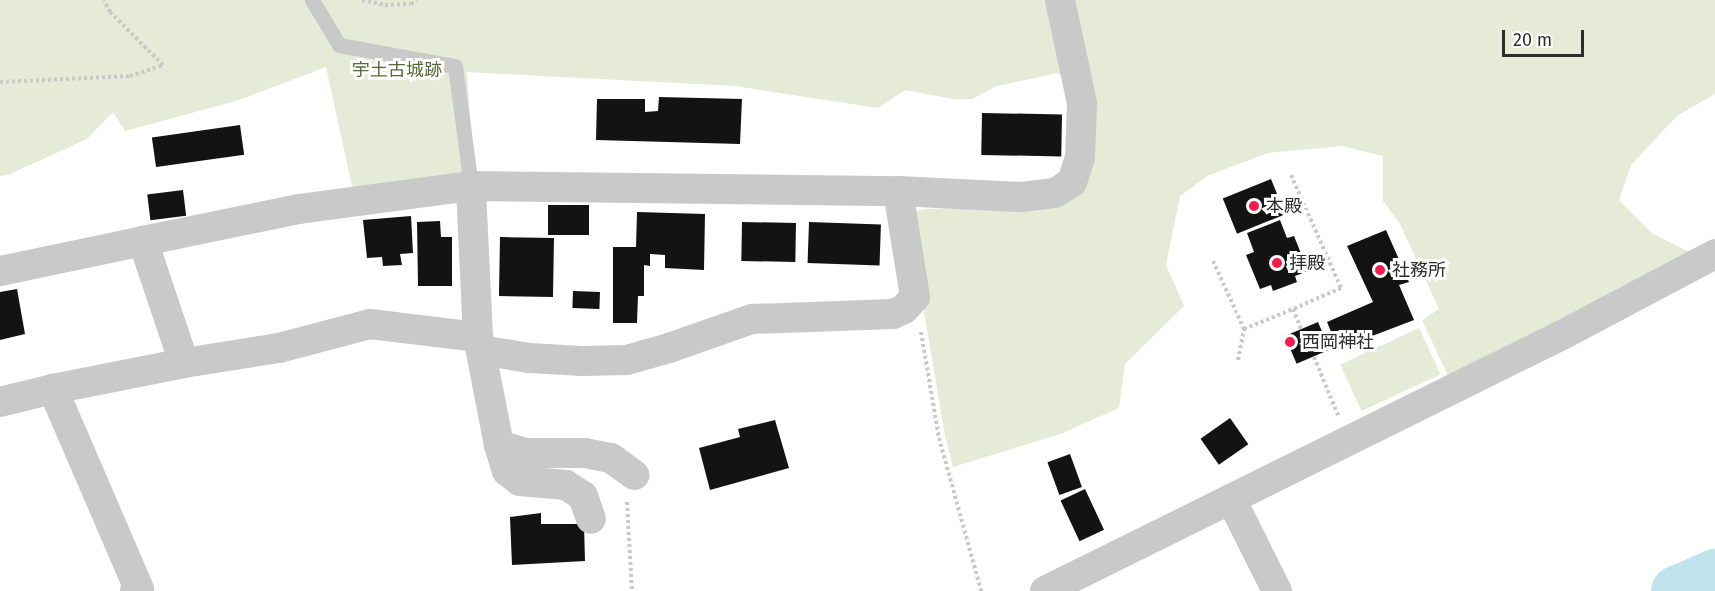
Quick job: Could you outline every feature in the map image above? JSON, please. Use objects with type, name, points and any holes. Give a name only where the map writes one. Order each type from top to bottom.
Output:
[{"type":"street","points":[[0,271],[299,209],[471,186],[898,191],[1022,197],[1055,193],[1072,182],[1080,158],[1082,103],[1060,0]]},
{"type":"street","points":[[471,186],[480,344],[499,445],[507,471],[520,481],[566,484],[583,496],[591,519]]},
{"type":"street","points":[[0,402],[184,363],[279,348],[370,324],[572,361],[627,360],[752,319],[893,314],[904,309],[915,297],[898,191]]},
{"type":"street","points":[[143,241],[184,363]]},
{"type":"street","points":[[1045,591],[1566,333],[1715,254]]},
{"type":"street","points":[[53,389],[139,589],[135,591]]},
{"type":"street","points":[[499,445],[525,453],[585,453],[623,467]]},
{"type":"street","points":[[1231,499],[1277,591]]},
{"type":"lane","points":[[312,0],[339,45],[455,66],[471,186]]},
{"type":"path","points":[[0,82],[130,76],[163,65],[110,12],[104,0]]},
{"type":"path","points":[[362,0],[385,4],[411,4],[417,0]]},
{"type":"path","points":[[1244,329],[1341,288],[1290,175]]},
{"type":"path","points":[[1213,261],[1244,329],[1238,360]]},
{"type":"path","points":[[915,297],[939,438],[981,591]]},
{"type":"path","points":[[1293,309],[1301,329]]},
{"type":"path","points":[[1314,357],[1339,417]]},
{"type":"path","points":[[623,467],[629,506],[632,591]]},
{"type":"green space","name":"宇土古城跡","points":[[0,0],[1715,0],[1715,94],[1677,116],[1631,165],[1619,200],[1653,234],[1693,254],[1449,378],[1422,320],[1439,309],[1400,224],[1383,201],[1383,156],[1342,146],[1268,153],[1207,176],[1180,196],[1166,265],[1184,306],[1125,364],[1119,408],[1060,434],[953,467],[945,436],[910,229],[912,214],[923,209],[1064,205],[1088,104],[1058,73],[997,86],[972,99],[953,99],[905,90],[878,108],[735,86],[467,72],[474,178],[353,191],[326,67],[236,101],[125,131],[113,112],[87,139],[8,175],[0,176]]},
{"type":"green space","points":[[1419,328],[1441,374],[1362,411],[1340,365]]},
{"type":"building","points":[[659,97],[742,99],[740,144],[596,140],[597,99],[645,99],[645,112],[658,111]]},
{"type":"building","points":[[982,113],[1062,114],[1061,156],[981,155]]},
{"type":"building","points":[[240,125],[244,155],[156,167],[152,137]]},
{"type":"building","name":"本殿","points":[[1271,179],[1285,214],[1237,234],[1223,198]]},
{"type":"building","points":[[183,190],[186,216],[150,220],[147,194]]},
{"type":"building","points":[[548,205],[589,205],[589,235],[548,235]]},
{"type":"building","points":[[637,212],[705,214],[704,270],[665,268],[665,255],[650,254],[650,266],[644,265],[644,296],[638,296],[637,323],[613,323],[613,247],[636,247]]},
{"type":"building","points":[[411,216],[413,253],[400,254],[402,265],[383,266],[382,257],[367,258],[363,220]]},
{"type":"building","name":"拝殿","points":[[1280,220],[1287,238],[1294,236],[1308,271],[1295,276],[1297,282],[1273,291],[1271,285],[1260,289],[1246,255],[1254,252],[1247,233]]},
{"type":"building","points":[[440,221],[441,237],[452,237],[452,286],[418,286],[417,222]]},
{"type":"building","points":[[742,222],[796,223],[795,262],[741,261]]},
{"type":"building","points":[[809,222],[881,225],[880,265],[808,263]]},
{"type":"building","points":[[1386,230],[1409,282],[1399,285],[1414,320],[1338,349],[1327,322],[1373,302],[1347,246]]},
{"type":"building","points":[[500,237],[554,238],[553,297],[499,296]]},
{"type":"building","points":[[17,289],[25,334],[0,340],[0,292]]},
{"type":"building","points":[[573,291],[600,292],[599,309],[572,308]]},
{"type":"building","points":[[1318,322],[1330,350],[1297,364],[1285,336]]},
{"type":"building","points":[[1230,418],[1248,444],[1219,465],[1201,439]]},
{"type":"building","points":[[775,420],[789,468],[710,490],[699,448],[740,437],[738,429]]},
{"type":"building","points":[[1070,454],[1082,487],[1059,495],[1047,462]]},
{"type":"building","points":[[1085,489],[1104,530],[1080,541],[1061,500]]},
{"type":"building","points":[[541,513],[541,524],[584,524],[585,561],[512,565],[510,517]]},
{"type":"waterway","points":[[1676,591],[1715,574]]},
{"type":"place","name":"本殿","points":[[1254,206]]},
{"type":"place","name":"拝殿","points":[[1277,263]]},
{"type":"place","name":"社務所","points":[[1380,270]]},
{"type":"place","name":"西岡神社","points":[[1290,342]]}]
